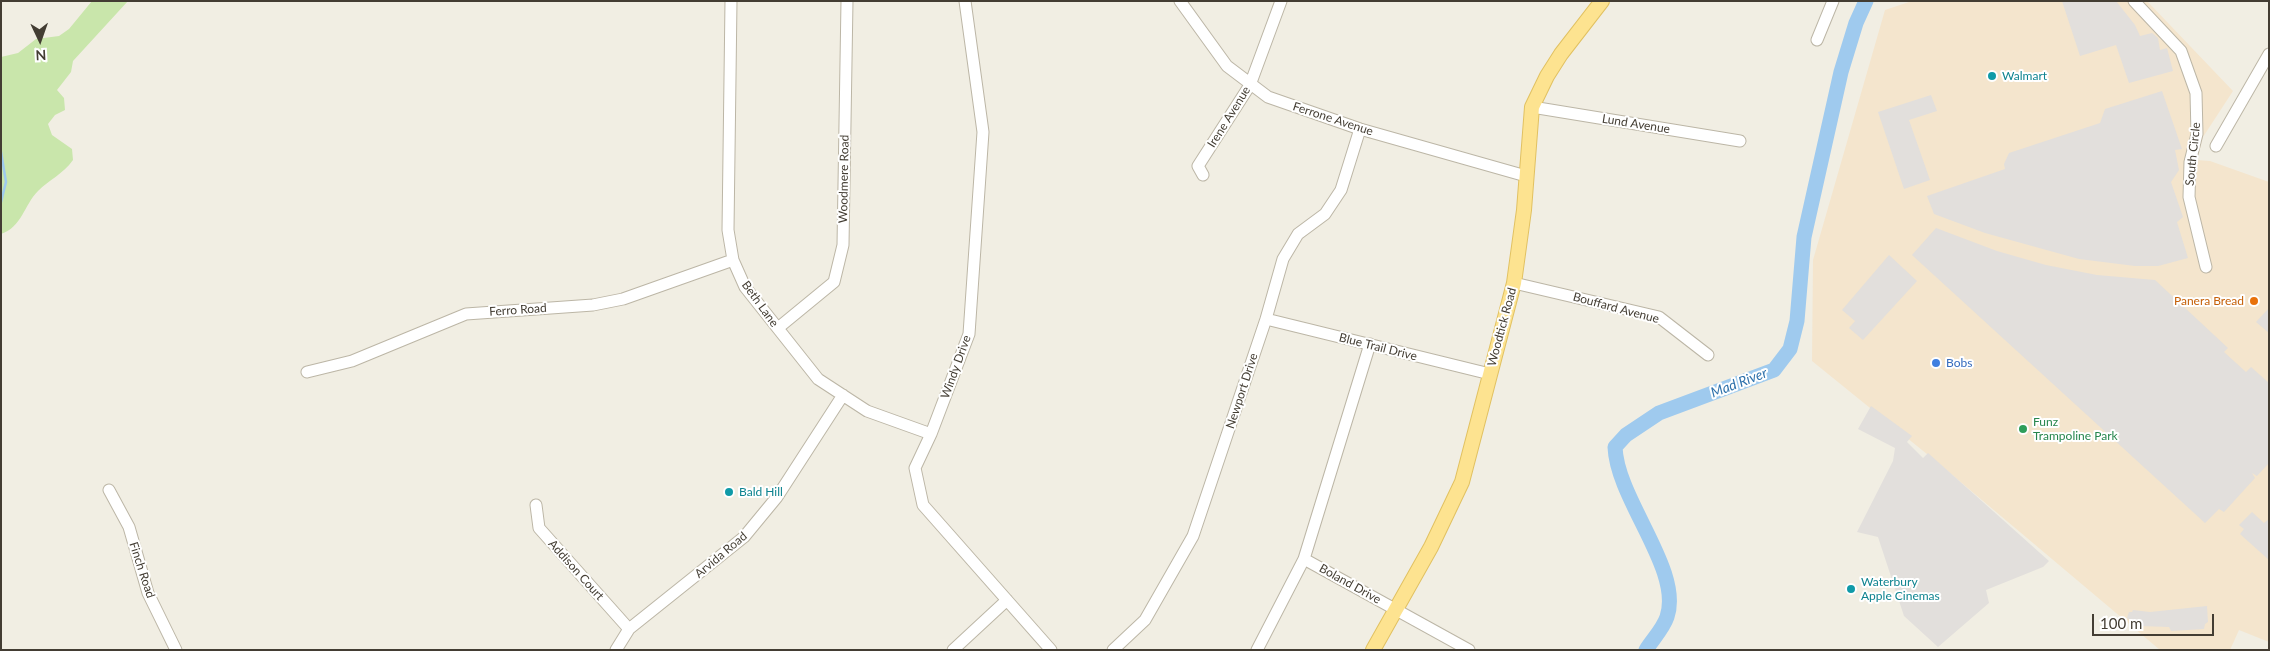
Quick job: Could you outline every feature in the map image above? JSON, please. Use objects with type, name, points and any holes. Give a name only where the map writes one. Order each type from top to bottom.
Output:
[{"type":"main road","name":"Woodtick Road","points":[[1373,650],[1431,547],[1462,482],[1514,283],[1524,210],[1532,107],[1546,76],[1602,1]]},
{"type":"street","name":"Beth Lane","points":[[731,1],[728,230],[733,260],[745,287],[818,380],[867,411],[931,434]]},
{"type":"street","name":"Woodmere Road","points":[[778,328],[834,282],[842,245],[847,1]]},
{"type":"street","name":"Windy Drive","points":[[965,1],[983,132],[969,334],[931,434],[914,468],[924,504],[1051,650]]},
{"type":"street","name":"Ferrone Avenue","points":[[1180,1],[1227,66],[1268,97],[1360,129],[1526,176]]},
{"type":"street","name":"Irene Avenue","points":[[1203,175],[1198,166],[1250,85],[1281,1]]},
{"type":"street","points":[[1816,40],[1833,1]]},
{"type":"street","name":"South Circle","points":[[2134,1],[2180,51],[2196,93],[2197,134],[2190,162],[2189,197],[2206,266]]},
{"type":"street","points":[[2216,146],[2269,54]]},
{"type":"street","name":"Lund Avenue","points":[[1532,107],[1740,141]]},
{"type":"street","name":"Newport Drive","points":[[1113,650],[1145,620],[1194,536],[1266,319],[1283,259],[1298,234],[1325,214],[1342,190],[1360,129]]},
{"type":"street","name":"Ferro Road","points":[[307,372],[352,361],[466,314],[593,305],[623,299],[733,260]]},
{"type":"street","name":"Bouffard Avenue","points":[[1514,283],[1659,317],[1708,355]]},
{"type":"street","name":"Blue Trail Drive","points":[[1266,319],[1490,374]]},
{"type":"street","points":[[1257,650],[1304,559],[1370,344]]},
{"type":"street","name":"Arvida Road","points":[[616,650],[629,629],[744,537],[777,497],[843,395]]},
{"type":"street","name":"Finch Road","points":[[109,490],[128,528],[148,593],[176,650]]},
{"type":"street","name":"Addison Court","points":[[536,505],[539,528],[629,629]]},
{"type":"street","name":"Boland Drive","points":[[1304,559],[1469,650]]},
{"type":"street","points":[[953,650],[1007,600]]},
{"type":"shaded area","points":[[1912,1],[2147,1],[2233,91],[2203,137],[2197,160],[2210,161],[2269,182],[2269,642],[2239,630],[2230,650],[2160,650],[1938,463],[1812,361],[1813,260],[1885,10]]},
{"type":"shaded area","points":[[2062,1],[2116,1],[2135,25],[2140,36],[2152,33],[2158,38],[2160,50],[2167,48],[2173,71],[2129,83],[2116,45],[2080,56]]},
{"type":"shaded area","points":[[2162,91],[2182,149],[2175,150],[2179,170],[2171,182],[2183,217],[2177,222],[2188,258],[2158,266],[2135,266],[2079,259],[1985,233],[1934,214],[1927,196],[2005,169],[2004,164],[2009,153],[2100,123],[2105,109]]},
{"type":"shaded area","points":[[1931,95],[1937,111],[1909,120],[1930,180],[1904,189],[1878,112]]},
{"type":"shaded area","points":[[1936,228],[1997,251],[2046,265],[2097,275],[2155,280],[2228,348],[2224,352],[2246,372],[2251,367],[2269,383],[2269,463],[2257,476],[2252,473],[2255,478],[2224,512],[2219,509],[2205,523],[1912,255]]},
{"type":"shaded area","points":[[1889,255],[1917,281],[1863,340],[1849,328],[1855,321],[1842,310]]},
{"type":"shaded area","points":[[2269,308],[2269,333],[2256,322]]},
{"type":"shaded area","points":[[1871,406],[1912,436],[1907,442],[1923,458],[1928,453],[2049,561],[2043,567],[1986,590],[1989,603],[1938,647],[1904,616],[1878,537],[1857,532],[1893,461],[1895,448],[1858,429]]},
{"type":"shaded area","points":[[2252,512],[2264,523],[2269,519],[2269,560],[2240,534],[2244,529],[2239,525]]},
{"type":"shaded area","points":[[2207,606],[2208,622],[2205,624],[2204,629],[2171,631],[2169,627],[2139,626],[2127,618],[2129,612],[2133,610],[2150,612]]},
{"type":"green space","points":[[92,1],[128,1],[73,61],[71,72],[57,90],[64,98],[65,110],[55,115],[48,124],[52,135],[72,149],[73,160],[38,191],[14,226],[1,234],[1,57],[18,53],[36,39],[59,36],[69,29]]},
{"type":"waterway","name":"Mad River","points":[[1646,650],[1667,617],[1669,598],[1666,578],[1626,489],[1618,468],[1615,447],[1626,435],[1659,413],[1774,370],[1790,349],[1797,321],[1804,237],[1841,72],[1856,23],[1866,1]]},
{"type":"waterway","points":[[1,152],[6,182],[1,202]]},
{"type":"place","name":"Walmart","points":[[1992,76]]},
{"type":"place","name":"Panera Bread","points":[[2254,301]]},
{"type":"place","name":"Bobs","points":[[1936,363]]},
{"type":"place","name":"Funz Trampoline Park","points":[[2023,429]]},
{"type":"place","name":"Bald Hill","points":[[729,492]]},
{"type":"place","name":"Waterbury Apple Cinemas","points":[[1851,589]]}]
